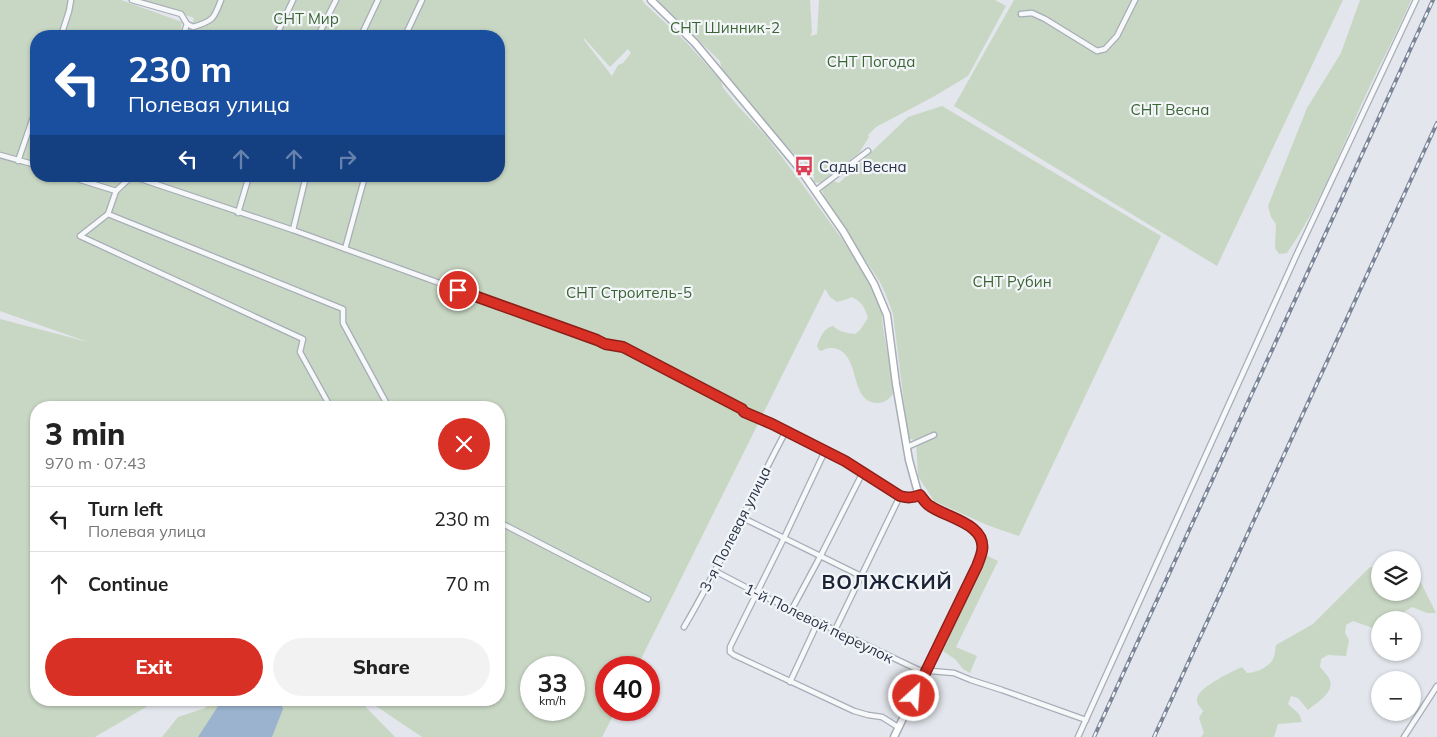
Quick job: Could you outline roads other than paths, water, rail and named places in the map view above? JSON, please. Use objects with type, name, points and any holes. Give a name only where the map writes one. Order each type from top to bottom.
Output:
[{"type":"street","points":[[63,30],[71,0]]},
{"type":"street","points":[[132,0],[180,14],[187,24],[192,27],[205,23],[215,16],[221,0]]},
{"type":"street","points":[[279,30],[293,0]]},
{"type":"street","points":[[321,30],[336,0]]},
{"type":"street","points":[[364,30],[378,0]]},
{"type":"street","points":[[408,30],[422,0]]},
{"type":"street","points":[[651,0],[695,43],[800,169],[843,231],[874,284],[887,314],[896,384],[914,482],[920,495],[929,506],[973,528],[981,537],[982,551],[977,566],[894,737]]},
{"type":"street","points":[[1021,14],[1032,13],[1045,19],[1097,51],[1105,49],[1116,36],[1136,0]]},
{"type":"street","points":[[1078,737],[1296,256],[1416,0]]},
{"type":"street","points":[[184,30],[187,24]]},
{"type":"street","points":[[18,161],[30,126]]},
{"type":"street","points":[[815,191],[868,151]]},
{"type":"street","points":[[0,154],[30,164]]},
{"type":"street","points":[[87,182],[116,191]]},
{"type":"street","points":[[126,182],[116,191],[108,214],[80,236],[303,339],[300,352],[327,401]]},
{"type":"street","points":[[149,182],[292,230],[605,344],[623,347],[742,409],[744,412],[760,418],[845,461],[900,496],[912,498],[920,495]]},
{"type":"street","points":[[238,213],[247,182]]},
{"type":"street","points":[[292,230],[304,182]]},
{"type":"street","points":[[345,249],[363,182]]},
{"type":"street","points":[[108,214],[343,309],[343,323],[385,401]]},
{"type":"street","name":"3-я Полевая улица","points":[[684,627],[715,571],[786,431]]},
{"type":"street","points":[[907,447],[934,435]]},
{"type":"street","points":[[824,451],[784,538],[730,647],[730,652],[854,711],[868,716],[882,717],[898,727]]},
{"type":"street","points":[[792,609],[862,472]]},
{"type":"street","points":[[835,630],[900,496]]},
{"type":"street","points":[[741,517],[861,576]]},
{"type":"street","points":[[505,525],[648,599]]},
{"type":"street","name":"1-й Полевой переулок","points":[[715,571],[818,622],[926,671],[954,673],[1086,720]]},
{"type":"street","points":[[790,682],[818,622]]},
{"type":"street","points":[[1404,737],[1437,686]]},
{"type":"water","points":[[218,706],[282,706],[283,709],[272,737],[198,737]]},
{"type":"railway","points":[[1094,737],[1433,0]]},
{"type":"railway","points":[[1154,737],[1437,123]]},
{"type":"place","name":"Сады Весна","points":[[804,166]]},
{"type":"district","name":"ВОЛЖСКИЙ","points":[[887,581]]},
{"type":"park label","name":"СНТ Мир","points":[[306,18]]},
{"type":"park label","name":"СНТ Шинник-2","points":[[725,27]]},
{"type":"park label","name":"СНТ Погода","points":[[871,61]]},
{"type":"park label","name":"СНТ Весна","points":[[1170,109]]},
{"type":"park label","name":"СНТ Рубин","points":[[1012,281]]},
{"type":"park label","name":"СНТ Строитель-5","points":[[629,292]]}]
